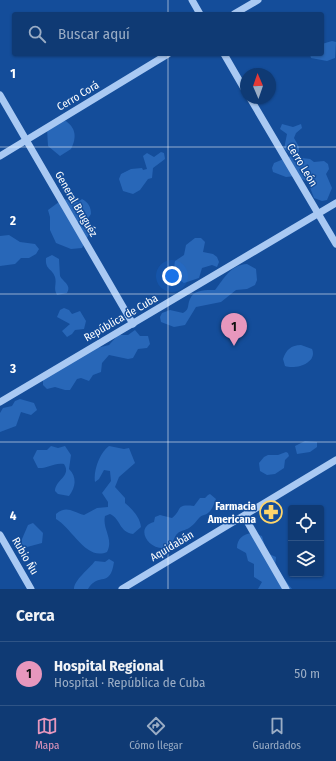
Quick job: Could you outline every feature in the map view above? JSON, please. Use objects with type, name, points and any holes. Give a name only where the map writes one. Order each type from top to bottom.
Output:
[{"type":"street","points":[[192,0],[199,12]]},
{"type":"street","points":[[237,12],[258,0]]},
{"type":"street","name":"Cerro Corá","points":[[0,156],[165,56]]},
{"type":"street","points":[[225,56],[240,82]]},
{"type":"street","name":"General Bruguéz","points":[[0,95],[133,324]]},
{"type":"street","name":"Cerro León","points":[[254,104],[336,244]]},
{"type":"street","name":"República de Cuba","points":[[0,402],[336,203]]},
{"type":"street","name":"Aquidabán","points":[[122,589],[336,460]]},
{"type":"street","points":[[244,516],[286,589]]},
{"type":"street","name":"Rubio Ñu","points":[[0,535],[31,589]]},
{"type":"shaded area","points":[[332,41],[336,42],[335,58],[327,61],[311,58],[310,56],[324,56],[324,43]]},
{"type":"shaded area","points":[[64,120],[71,126],[75,136],[71,149],[60,156],[48,146],[47,129]]},
{"type":"shaded area","points":[[282,124],[293,127],[301,124],[302,128],[296,133],[294,138],[299,147],[299,154],[302,158],[310,159],[314,162],[324,161],[328,164],[329,169],[326,174],[332,188],[327,200],[322,201],[314,198],[308,182],[296,176],[286,177],[273,172],[272,168],[274,163],[291,156],[291,154],[284,149],[287,134],[280,129]]},
{"type":"shaded area","points":[[161,152],[164,153],[165,159],[153,168],[152,178],[148,179],[140,190],[133,194],[123,191],[119,179],[121,174],[131,169],[147,169],[143,156],[147,153],[154,157]]},
{"type":"shaded area","points":[[63,199],[78,202],[82,199],[90,207],[91,214],[82,227],[87,228],[91,225],[94,226],[95,232],[88,236],[82,248],[71,249],[56,243],[50,230],[50,217],[48,210]]},
{"type":"shaded area","points":[[9,235],[20,242],[35,244],[39,249],[36,254],[29,258],[21,258],[15,264],[0,266],[0,236]]},
{"type":"shaded area","points":[[195,238],[201,238],[205,242],[203,252],[213,254],[217,257],[219,262],[217,267],[212,265],[202,268],[199,278],[184,283],[176,274],[174,268],[175,261],[184,255],[186,245]]},
{"type":"shaded area","points":[[52,255],[59,259],[60,276],[68,286],[67,293],[57,295],[56,293],[55,277],[46,262],[46,258]]},
{"type":"shaded area","points":[[247,264],[256,269],[257,280],[255,285],[247,289],[236,290],[221,302],[196,307],[185,325],[174,327],[161,322],[160,317],[162,313],[170,310],[183,313],[187,310],[190,299],[194,293],[215,290],[232,270],[241,265]]},
{"type":"shaded area","points":[[64,308],[69,310],[72,314],[80,311],[86,321],[84,329],[75,330],[67,337],[62,331],[70,324],[57,317],[60,310]]},
{"type":"shaded area","points":[[135,330],[140,336],[148,336],[150,344],[147,348],[138,349],[133,358],[128,359],[109,355],[102,363],[101,372],[93,375],[89,381],[81,378],[77,379],[70,390],[55,387],[47,389],[43,385],[43,379],[97,348],[109,345],[118,335],[128,335]]},
{"type":"shaded area","points":[[301,345],[312,349],[313,354],[309,362],[294,367],[285,366],[283,359],[287,351],[294,346]]},
{"type":"shaded area","points":[[20,399],[34,403],[37,410],[31,415],[21,412],[16,426],[0,432],[0,413],[3,408],[12,406],[15,401]]},
{"type":"shaded area","points":[[305,441],[317,442],[317,447],[310,452],[297,454],[295,446]]},
{"type":"shaded area","points":[[51,446],[58,448],[65,446],[71,455],[69,469],[72,472],[75,482],[69,496],[58,494],[55,491],[66,472],[64,464],[38,468],[33,458],[37,450],[47,450]]},
{"type":"shaded area","points":[[109,446],[124,449],[129,448],[135,463],[119,477],[115,487],[125,498],[125,503],[137,517],[141,527],[133,534],[128,533],[122,528],[114,516],[110,514],[105,516],[109,547],[107,552],[99,554],[86,548],[62,523],[56,519],[56,514],[63,510],[70,510],[84,515],[97,508],[108,507],[108,502],[102,493],[111,481],[110,471],[104,470],[99,479],[95,482],[95,473],[100,457]]},
{"type":"shaded area","points":[[286,452],[289,456],[285,460],[284,468],[275,474],[267,475],[260,471],[259,463],[264,457]]},
{"type":"shaded area","points":[[210,494],[216,499],[211,510],[207,514],[200,517],[191,527],[178,533],[170,546],[167,548],[158,547],[148,542],[144,533],[145,528],[154,522],[155,517],[160,515],[172,518],[180,508],[184,506],[194,506],[200,498],[205,498]]},
{"type":"shaded area","points":[[33,523],[43,533],[42,543],[27,547],[22,545],[22,539],[28,525]]},
{"type":"shaded area","points":[[252,533],[262,536],[267,553],[276,557],[275,567],[292,589],[258,589],[262,582],[254,577],[254,564],[248,561],[246,553],[237,548],[238,542],[241,538],[246,534]]},
{"type":"shaded area","points":[[109,559],[114,562],[110,575],[107,578],[96,581],[88,589],[74,589],[79,578],[95,561],[105,562]]},
{"type":"place","name":"Hospital Regional","points":[[234,346]]},
{"type":"place","name":"Farmacia Americana","points":[[271,512]]}]
